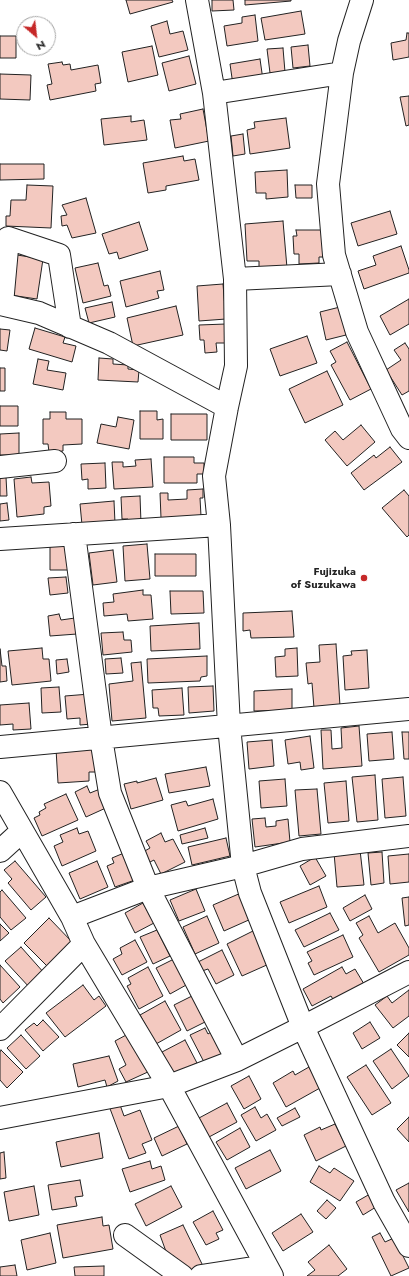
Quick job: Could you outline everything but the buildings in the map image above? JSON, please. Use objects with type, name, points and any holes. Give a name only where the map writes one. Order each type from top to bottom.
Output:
[{"type":"street","points":[[197,0],[214,93],[235,279],[236,366],[214,476],[219,525],[229,726],[243,866],[250,893],[303,1028],[384,1202],[409,1246]]},
{"type":"street","points":[[362,0],[349,41],[342,73],[328,184],[334,255],[357,332],[402,429],[409,438]]},
{"type":"street","points":[[214,93],[342,73]]},
{"type":"street","points":[[70,327],[59,255],[8,238],[1,304],[39,314],[70,327],[109,343],[227,407]]},
{"type":"street","points":[[235,279],[340,274]]},
{"type":"street","points":[[0,467],[55,461]]},
{"type":"street","points":[[0,539],[219,525]]},
{"type":"street","points":[[74,534],[101,738],[110,792],[148,888],[237,1060]]},
{"type":"street","points":[[0,747],[409,709]]},
{"type":"street","points":[[0,792],[72,917],[84,944],[170,1086],[269,1271],[200,1276]]},
{"type":"street","points":[[0,851],[22,831]]},
{"type":"street","points":[[72,917],[148,888],[243,866],[302,849],[409,836]]},
{"type":"street","points":[[0,1029],[84,944]]},
{"type":"street","points":[[0,1118],[170,1086],[237,1060],[303,1028],[409,972]]},
{"type":"street","points":[[125,1235],[182,1276]]},
{"type":"place","name":"Fujizuka of Suzukawa","points":[[364,578]]}]
